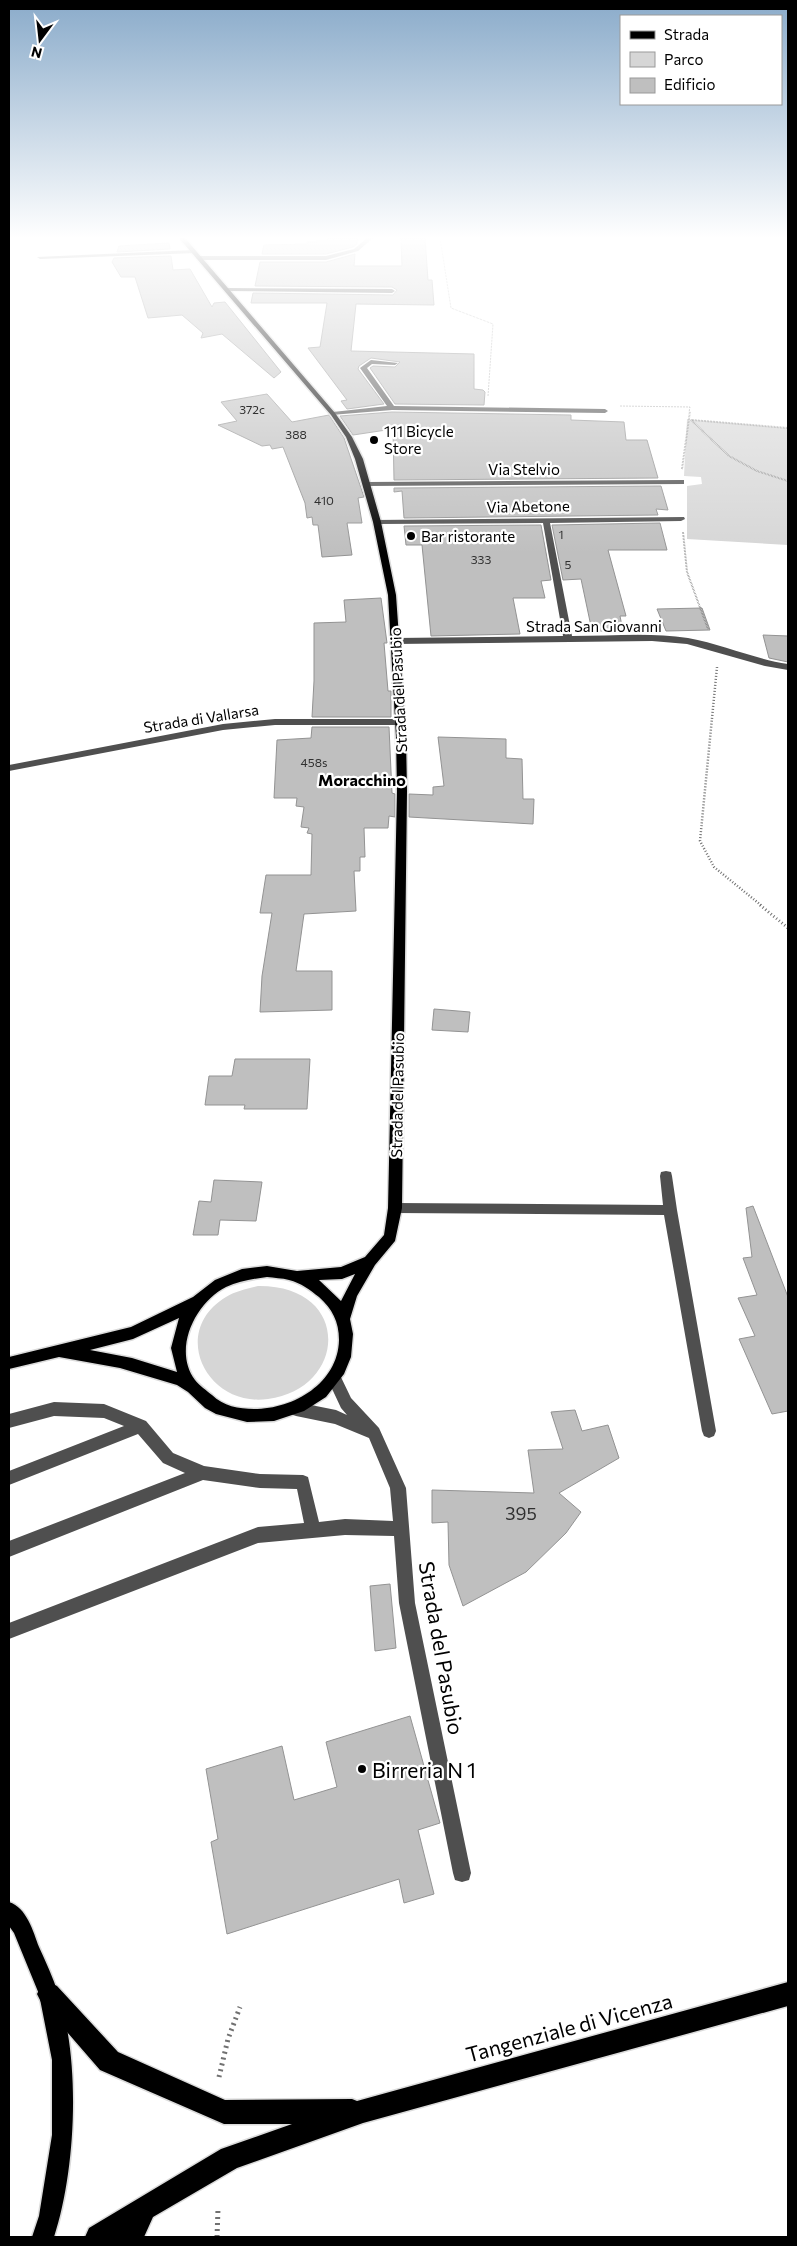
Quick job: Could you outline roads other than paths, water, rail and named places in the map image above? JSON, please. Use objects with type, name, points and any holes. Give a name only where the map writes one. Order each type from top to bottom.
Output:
[{"type":"highway","name":"Tangenziale di Vicenza","points":[[49,1994],[109,2061],[224,2112],[364,2111]]},
{"type":"highway","name":"Tangenziale di Vicenza","points":[[98,2237],[230,2158],[364,2111],[788,1994]]},
{"type":"highway","points":[[131,2237],[144,2208]]},
{"type":"main road","name":"Strada del Pasubio","points":[[272,343],[333,414],[349,437],[367,484],[392,595],[400,722],[402,791],[395,1208],[390,1237],[370,1261],[350,1294],[343,1318]]},
{"type":"main road","name":"Strada del Pasubio","points":[[300,1276],[342,1273],[370,1261]]},
{"type":"main road","name":"Strada del Pasubio","points":[[9,1363],[133,1333],[161,1321],[198,1301],[214,1287],[234,1277],[249,1273],[279,1271],[300,1276],[319,1286],[333,1300],[343,1318],[347,1338],[344,1359],[334,1378],[317,1396],[296,1409],[266,1416],[237,1414],[210,1403],[190,1385],[131,1364],[59,1352]]},
{"type":"main road","name":"Strada del Pasubio","points":[[190,1385],[181,1364],[179,1342],[185,1321],[198,1301]]},
{"type":"main road","name":"Tangenziale di Vicenza","points":[[9,1911],[20,1926],[49,1994],[62,2060],[62,2135],[50,2216],[44,2237]]},
{"type":"street","points":[[392,408],[363,368],[371,362],[395,363]]},
{"type":"street","points":[[333,414],[392,408],[605,411]]},
{"type":"street","name":"Via Stelvio","points":[[367,484],[680,482]]},
{"type":"street","name":"Via Abetone","points":[[377,522],[681,519]]},
{"type":"street","points":[[546,520],[568,638]]},
{"type":"street","name":"Strada San Giovanni","points":[[395,642],[652,638],[688,641],[768,664],[788,667]]},
{"type":"street","name":"Strada di Vallarsa","points":[[9,768],[223,728],[275,722],[400,722]]},
{"type":"street","points":[[666,1176],[670,1210],[709,1431]]},
{"type":"street","points":[[395,1208],[670,1210]]},
{"type":"street","name":"Strada del Pasubio","points":[[334,1378],[346,1403],[374,1433],[398,1488],[407,1603],[462,1873]]},
{"type":"street","points":[[9,1421],[54,1409],[104,1411],[141,1426],[168,1458],[203,1473],[260,1481],[303,1482],[313,1529]]},
{"type":"street","name":"Strada del Pasubio","points":[[296,1409],[336,1417],[374,1433]]},
{"type":"street","points":[[9,1478],[141,1426]]},
{"type":"street","points":[[9,1549],[203,1473]]},
{"type":"street","points":[[9,1631],[258,1535],[345,1527],[401,1529]]},
{"type":"place","name":"111 Bicycle Store","points":[[374,440]]},
{"type":"place","name":"Bar ristorante","points":[[411,536]]},
{"type":"place","name":"Birreria N 1","points":[[362,1769]]},
{"type":"district","name":"Moracchino","points":[[362,779]]}]
